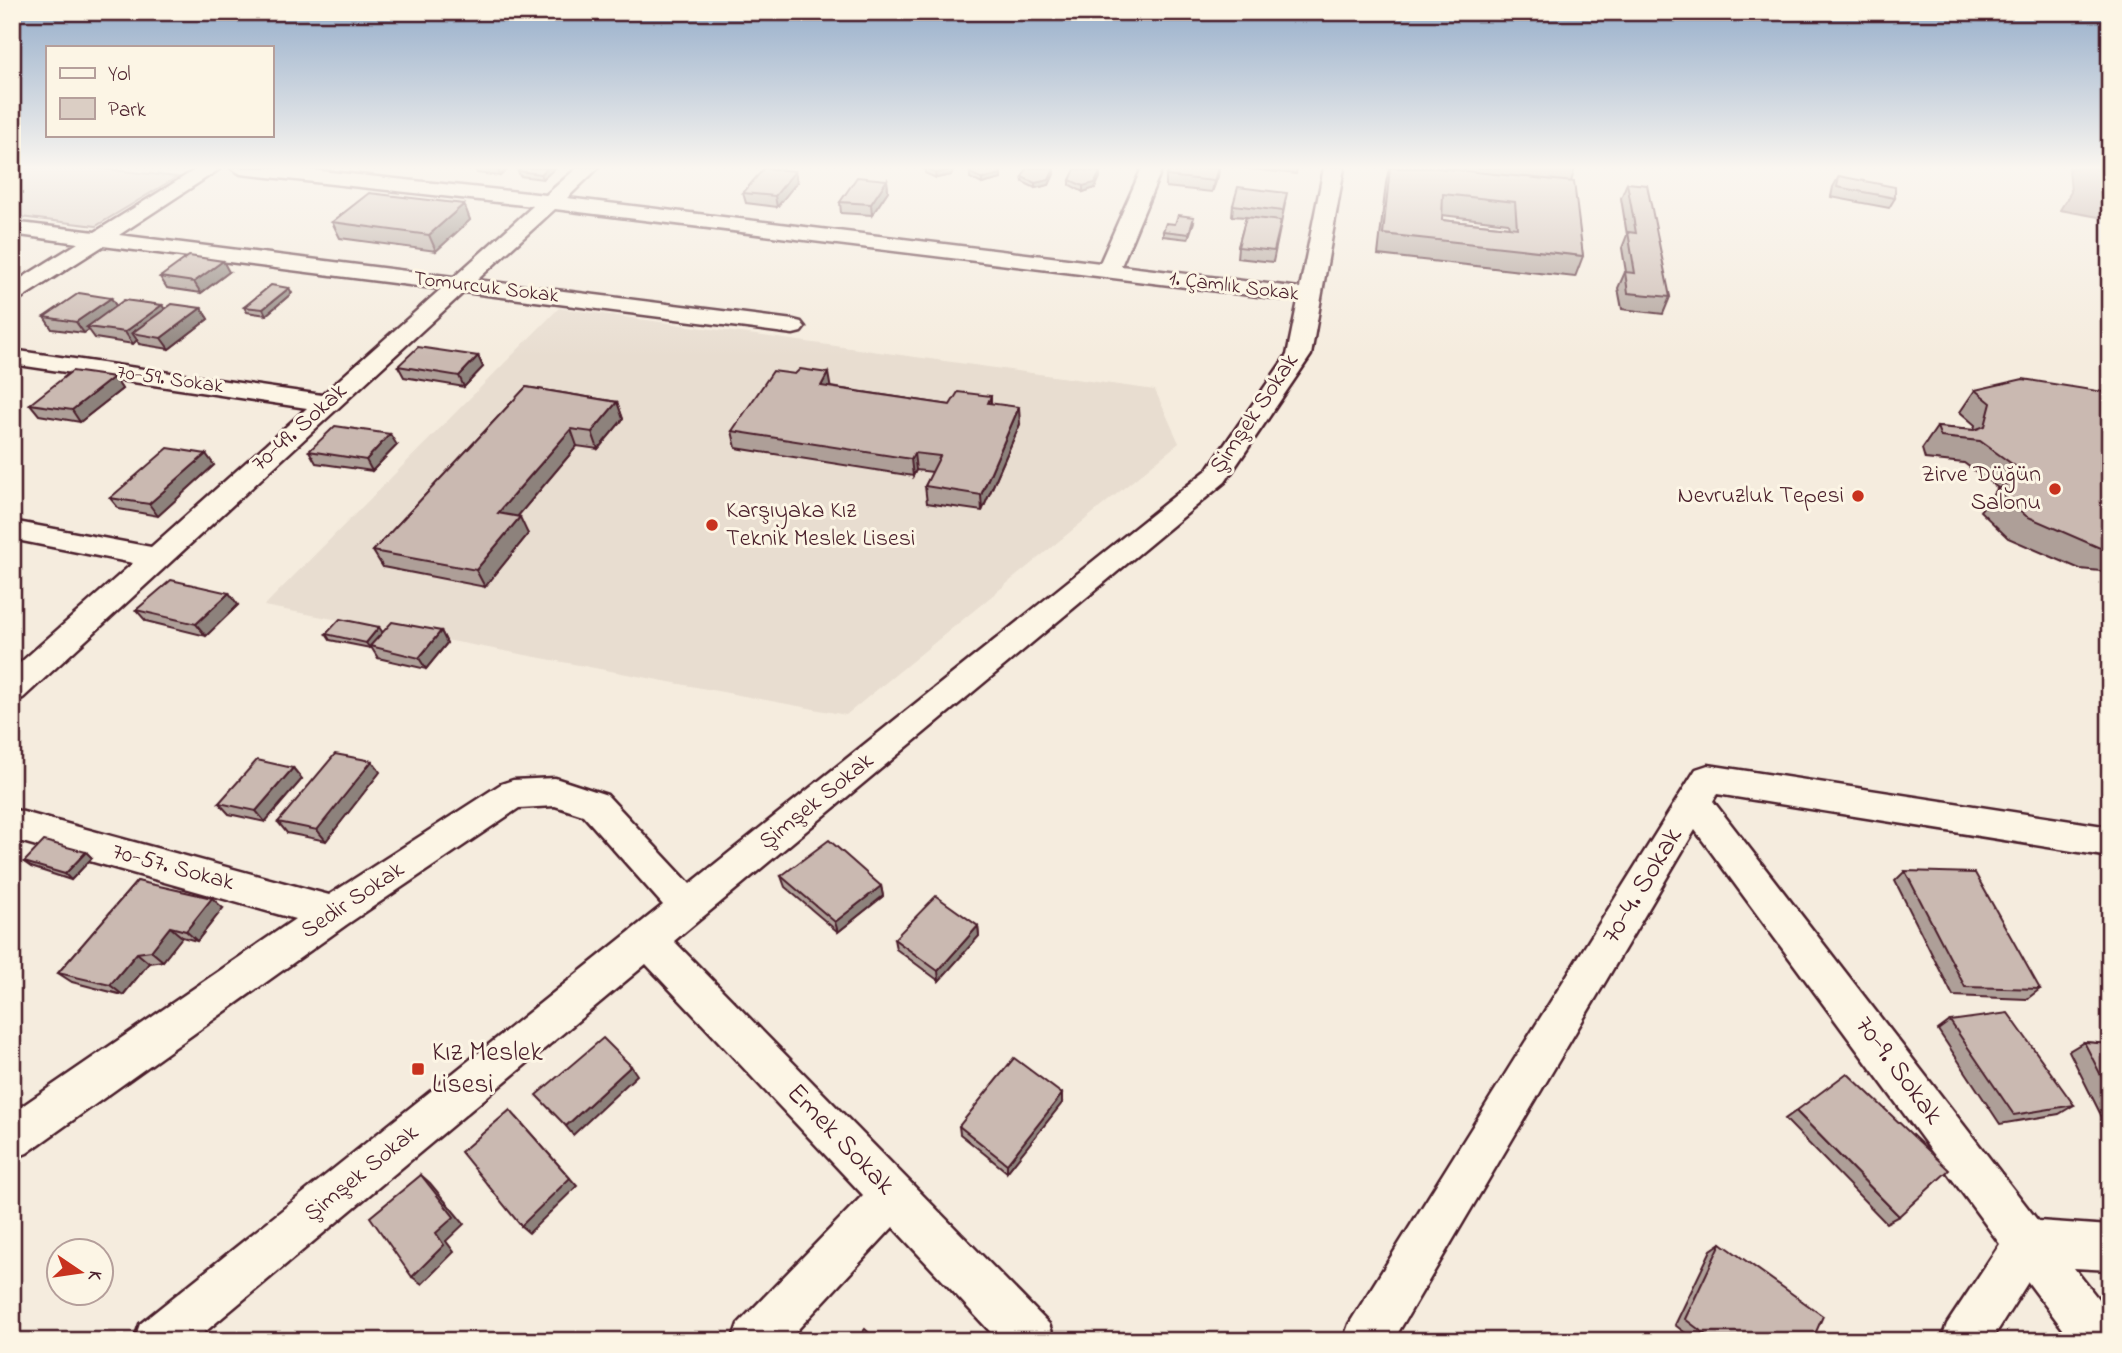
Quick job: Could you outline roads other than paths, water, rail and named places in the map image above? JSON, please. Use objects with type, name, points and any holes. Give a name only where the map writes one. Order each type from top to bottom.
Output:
[{"type":"street","name":"Tomurcuk Sokak","points":[[37,231],[793,327]]},
{"type":"street","points":[[12,294],[111,231]]},
{"type":"street","name":"70-49. Sokak","points":[[12,689],[518,231]]},
{"type":"street","name":"1. Çamlık Sokak","points":[[786,231],[1310,296]]},
{"type":"street","points":[[1108,271],[1125,231]]},
{"type":"street","name":"Şimşek Sokak","points":[[157,1341],[1216,476],[1299,355],[1322,231]]},
{"type":"street","name":"70-59. Sokak","points":[[12,357],[328,403]]},
{"type":"street","points":[[12,530],[157,558]]},
{"type":"street","name":"70-4. Sokak","points":[[1366,1341],[1708,779],[2110,842]]},
{"type":"street","name":"Sedir Sokak","points":[[12,1138],[333,913],[513,794],[555,792],[596,805],[688,907]]},
{"type":"street","name":"70-9. Sokak","points":[[1694,802],[2101,1341]]},
{"type":"street","name":"70-57. Sokak","points":[[12,824],[333,913]]},
{"type":"street","name":"Emek Sokak","points":[[648,940],[1032,1341]]},
{"type":"street","points":[[755,1341],[893,1195]]},
{"type":"street","points":[[1964,1341],[2027,1243],[2110,1248]]},
{"type":"place","name":"Zirve Düğün Salonu","points":[[2055,489]]},
{"type":"place","name":"Nevruzluk Tepesi","points":[[1858,496]]},
{"type":"place","name":"Karşıyaka Kız Teknik Meslek Lisesi","points":[[712,525]]},
{"type":"place","name":"Kız Meslek Lisesi","points":[[418,1069]]}]
